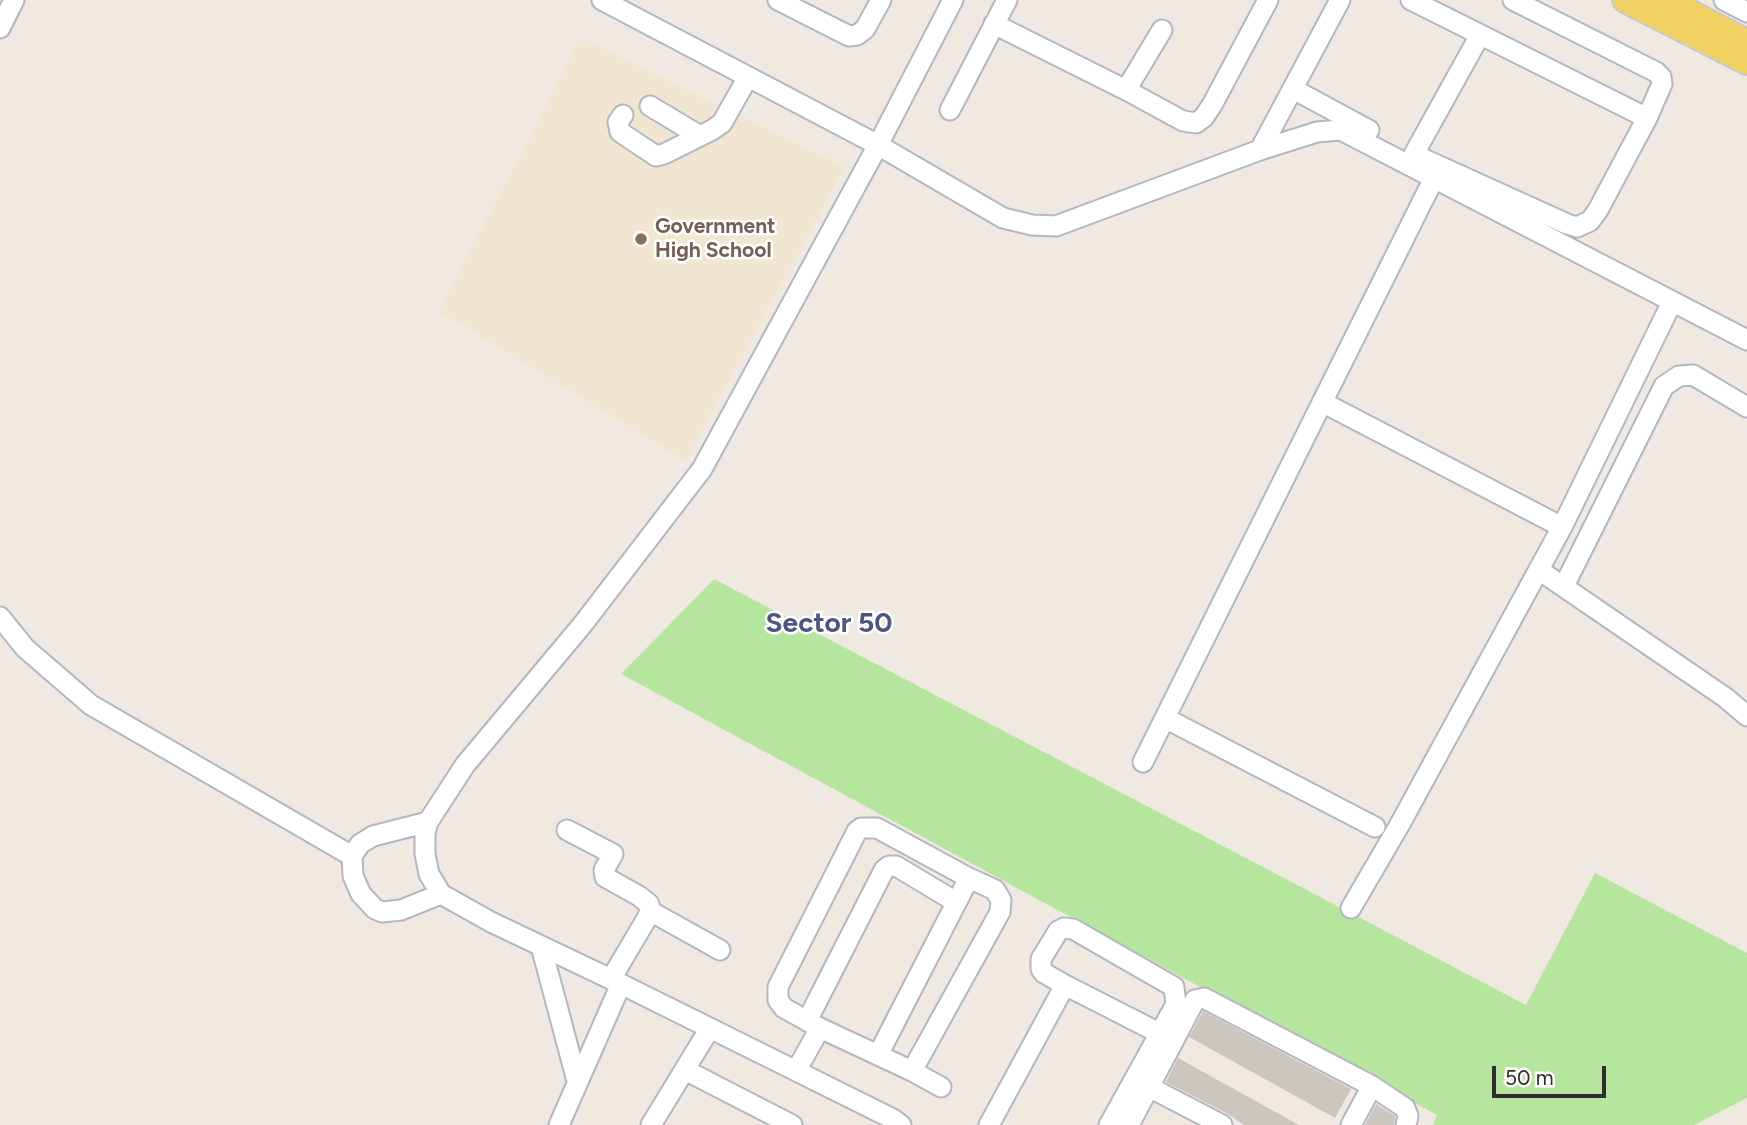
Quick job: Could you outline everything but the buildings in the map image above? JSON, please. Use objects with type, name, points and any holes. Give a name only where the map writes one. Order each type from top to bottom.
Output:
[{"type":"main road","points":[[1625,0],[1747,62]]},
{"type":"main road","points":[[1666,0],[1747,41]]},
{"type":"street","points":[[0,28],[14,0]]},
{"type":"street","points":[[602,0],[878,145],[1003,218],[1032,225],[1056,226],[1260,150],[1317,132],[1341,130],[1747,340]]},
{"type":"street","points":[[778,0],[849,36],[857,35],[865,29],[881,0]]},
{"type":"street","points":[[894,1123],[616,981],[491,922],[441,894],[429,874],[425,833],[428,822],[465,765],[583,624],[702,469],[878,145],[953,0]]},
{"type":"street","points":[[950,110],[1007,0]]},
{"type":"street","points":[[994,24],[1183,121],[1196,123],[1204,117],[1268,0]]},
{"type":"street","points":[[1260,150],[1340,0]]},
{"type":"street","points":[[1411,0],[1647,118]]},
{"type":"street","points":[[1293,89],[1414,154],[1577,227],[1590,221],[1598,210],[1647,118],[1662,84],[1661,76],[1513,0]]},
{"type":"street","points":[[1724,0],[1747,12]]},
{"type":"street","points":[[1126,90],[1162,30]]},
{"type":"street","points":[[1414,154],[1480,35]]},
{"type":"street","points":[[623,115],[618,122],[620,132],[656,156],[664,155],[722,123],[748,76]]},
{"type":"street","points":[[650,107],[700,136]]},
{"type":"street","points":[[1143,762],[1434,178]]},
{"type":"street","points":[[1351,908],[1400,824],[1562,527],[1672,302]]},
{"type":"street","points":[[1564,586],[1664,386],[1679,376],[1693,375],[1747,407]]},
{"type":"street","points":[[1322,402],[1562,527]]},
{"type":"street","points":[[1539,570],[1726,698],[1747,716]]},
{"type":"street","points":[[0,617],[24,648],[91,705],[352,856]]},
{"type":"street","points":[[1165,718],[1375,827]]},
{"type":"street","points":[[428,822],[394,829],[360,844],[352,856],[353,876],[361,894],[375,909],[382,912],[401,910],[441,894]]},
{"type":"street","points":[[912,1071],[1000,912],[1001,900],[995,890],[877,828],[861,828],[857,831],[778,987],[778,1000],[784,1008],[941,1087]]},
{"type":"street","points":[[559,1125],[616,981],[650,911],[649,904],[639,896],[605,877],[604,870],[613,854],[567,830]]},
{"type":"street","points":[[796,1071],[814,1024],[884,870],[889,866],[896,866],[957,902]]},
{"type":"street","points":[[878,1055],[969,878]]},
{"type":"street","points":[[650,911],[720,950]]},
{"type":"street","points":[[1110,1125],[1175,1004],[1174,986],[1073,929],[1064,928],[1058,932],[1041,959],[1044,973],[1159,1033]]},
{"type":"street","points":[[541,946],[577,1081]]},
{"type":"street","points":[[989,1125],[1065,985]]},
{"type":"street","points":[[1129,1125],[1195,1000],[1205,998],[1373,1086],[1405,1108],[1408,1116],[1406,1125]]},
{"type":"street","points":[[651,1125],[710,1028]]},
{"type":"street","points":[[685,1070],[792,1125]]},
{"type":"street","points":[[1350,1125],[1373,1086]]},
{"type":"street","points":[[1149,1087],[1222,1125]]},
{"type":"shaded area","name":"Government High School","points":[[581,37],[845,167],[685,461],[439,311]]},
{"type":"green space","points":[[714,579],[1526,1005],[1595,873],[1747,953],[1747,1098],[1694,1125],[1433,1125],[1437,1115],[621,674]]},
{"type":"place","name":"Government High School","points":[[641,239]]},
{"type":"district","name":"Sector 50","points":[[829,624]]}]
